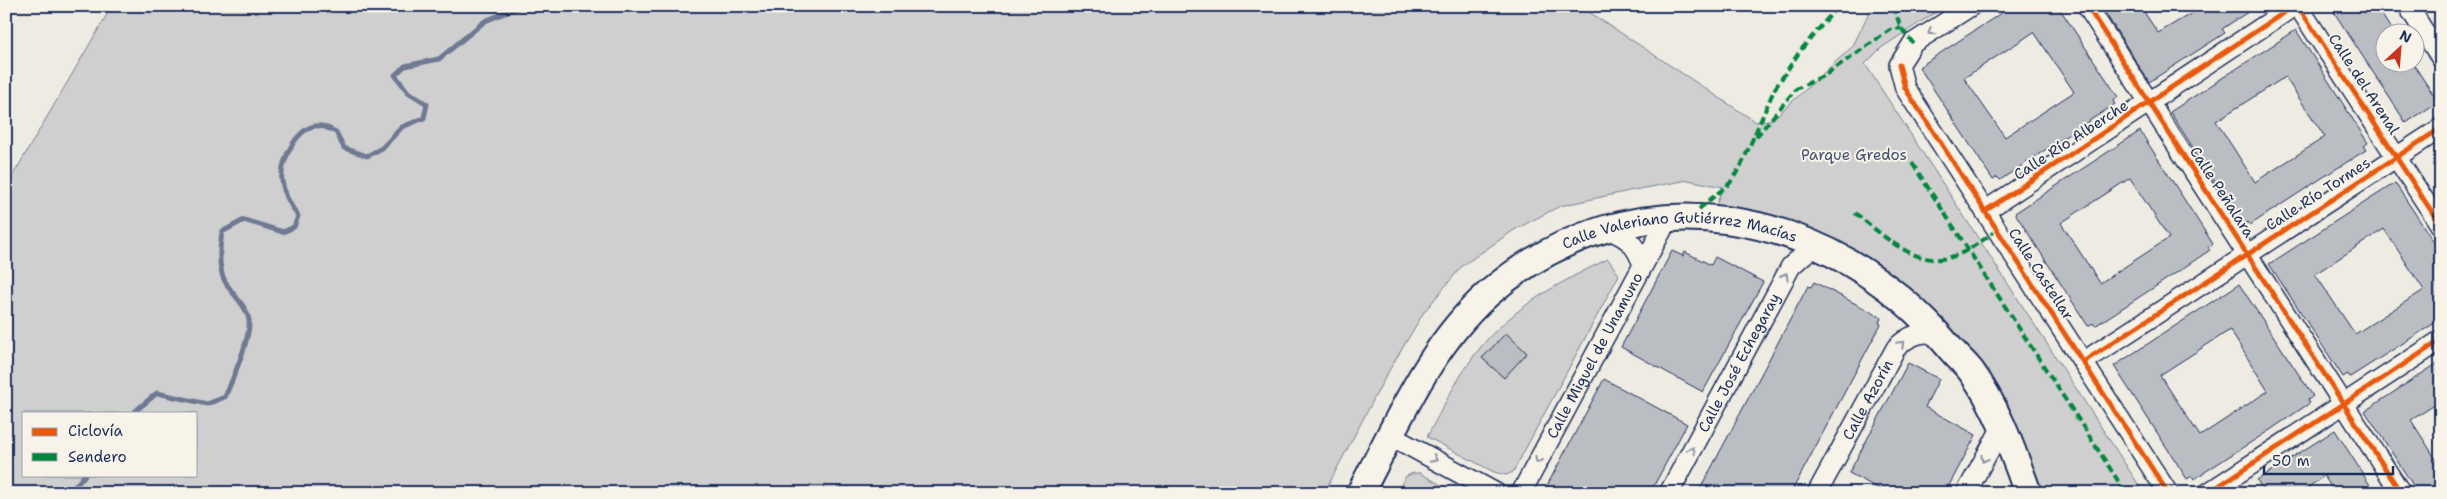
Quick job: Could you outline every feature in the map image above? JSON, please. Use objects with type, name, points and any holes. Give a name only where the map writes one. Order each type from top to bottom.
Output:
[{"type":"main road","name":"Calle Valeriano Gutiérrez Macías","points":[[1360,493],[1437,351],[1486,296],[1513,274],[1547,254],[1607,229],[1670,217],[1698,216],[1743,221],[1811,242],[1888,289],[1938,333],[1970,370],[1992,403],[2003,425],[2028,493]]},
{"type":"street","name":"Calle Castellar","points":[[1971,6],[1913,44],[1899,65],[1905,88],[2168,493]]},
{"type":"street","name":"Calle Peñalara","points":[[2087,6],[2401,493]]},
{"type":"street","name":"Calle Río Alberche","points":[[1985,211],[2296,6]]},
{"type":"street","name":"Calle del Arenal","points":[[2296,6],[2441,226]]},
{"type":"street","points":[[2408,6],[2441,58]]},
{"type":"street","name":"Calle Río Tormes","points":[[2083,362],[2441,128]]},
{"type":"street","name":"Calle Miguel de Unamuno","points":[[1521,493],[1670,217]]},
{"type":"street","points":[[1607,229],[1626,237],[1637,249],[1643,264]]},
{"type":"street","name":"Calle José Echegaray","points":[[1669,493],[1791,266],[1808,251],[1823,248]]},
{"type":"street","name":"Calle Azorín","points":[[1817,493],[1896,348],[1906,338],[1922,332],[1938,333]]},
{"type":"street","points":[[2208,493],[2441,340]]},
{"type":"street","points":[[1966,493],[2003,425]]},
{"type":"street","points":[[1391,436],[1496,493]]},
{"type":"green space","name":"Parque Gredos","points":[[112,6],[1580,6],[1756,122],[1773,119],[1853,46],[1872,6],[1945,6],[1881,48],[1865,64],[2144,493],[2041,493],[1985,370],[1960,338],[1925,304],[1880,268],[1714,211],[1723,187],[1688,180],[1560,206],[1514,230],[1462,266],[1424,312],[1387,374],[1324,493],[6,493],[6,187]]},
{"type":"green space","points":[[1608,259],[1619,275],[1513,472],[1506,475],[1494,472],[1427,437],[1465,369],[1499,327],[1533,300],[1569,278]]},
{"type":"green space","points":[[1413,473],[1420,473],[1448,489],[1446,493],[1397,493],[1405,477]]},
{"type":"building","points":[[2012,6],[2058,6],[2118,97],[2113,101],[2115,104],[2000,180],[1997,177],[1993,180],[1919,67]],"holes":[[[2034,32],[2074,92],[2005,137],[1964,78]]]},
{"type":"building","points":[[2101,6],[2140,6],[2158,33],[2204,6],[2257,6],[2222,29],[2225,33],[2149,82]]},
{"type":"building","points":[[2330,6],[2376,6],[2386,22],[2374,22],[2374,72],[2418,72],[2438,102],[2406,123]]},
{"type":"building","points":[[2296,30],[2368,143],[2363,146],[2366,150],[2250,225],[2248,222],[2243,225],[2170,112]],"holes":[[[2285,77],[2325,137],[2255,182],[2216,121]]]},
{"type":"building","points":[[2140,131],[2213,244],[2208,247],[2210,250],[2173,275],[2095,326],[2093,323],[2088,326],[2015,213]],"holes":[[[2130,178],[2169,238],[2100,283],[2061,223]]]},
{"type":"building","points":[[2395,183],[2441,253],[2441,319],[2350,377],[2348,374],[2343,377],[2269,264]],"holes":[[[2384,229],[2424,290],[2355,334],[2315,274]]]},
{"type":"building","points":[[1672,251],[1683,256],[1685,252],[1711,265],[1715,257],[1763,282],[1703,392],[1621,347]]},
{"type":"building","points":[[1814,282],[1879,316],[1881,318],[1879,323],[1881,324],[1791,493],[1698,493],[1808,286],[1811,287]]},
{"type":"building","points":[[2239,284],[2313,396],[2308,400],[2310,403],[2270,430],[2194,479],[2192,476],[2187,479],[2114,366]],"holes":[[[2230,330],[2268,391],[2200,436],[2160,375]]]},
{"type":"building","points":[[1506,333],[1527,353],[1504,378],[1482,358]]},
{"type":"building","points":[[2441,361],[2441,401],[2411,420],[2441,467],[2441,493],[2418,493],[2365,411]]},
{"type":"building","points":[[1908,363],[1939,379],[1925,407],[1976,435],[1945,493],[1887,493],[1849,473]]},
{"type":"building","points":[[1604,379],[1687,424],[1650,493],[1543,493]]},
{"type":"building","points":[[2335,430],[2375,493],[2335,493],[2324,476],[2300,493],[2265,493],[2257,480]]},
{"type":"waterway","points":[[134,412],[157,393],[207,404],[225,397],[244,347],[249,320],[245,308],[229,288],[221,271],[220,249],[222,232],[244,220],[283,232],[294,227],[298,216],[286,195],[282,173],[287,154],[298,137],[305,130],[313,126],[321,126],[336,132],[344,148],[367,156],[382,148],[402,127],[424,118],[427,104],[408,92],[395,75],[405,66],[439,59],[485,21],[522,6]]},
{"type":"waterway","points":[[69,493],[84,476]]},
{"type":"marked path","points":[[1699,209],[1730,183],[1741,166],[1774,90],[1800,51],[1838,6]]},
{"type":"marked path","points":[[1893,6],[1901,28],[1913,43]]},
{"type":"marked path","points":[[1756,137],[1796,89],[1825,75],[1890,30],[1901,28]]},
{"type":"marked path","points":[[1912,163],[2126,493]]},
{"type":"marked path","points":[[1855,213],[1900,248],[1926,258],[1940,259],[1960,254],[1997,230]]},
{"type":"cycle path","points":[[2087,6],[2401,493]]},
{"type":"cycle path","points":[[1985,211],[2294,6]]},
{"type":"cycle path","points":[[2298,6],[2441,226]]},
{"type":"cycle path","points":[[1899,65],[1905,88],[2168,493]]},
{"type":"cycle path","points":[[2083,362],[2441,128]]},
{"type":"cycle path","points":[[2208,493],[2441,340]]}]
